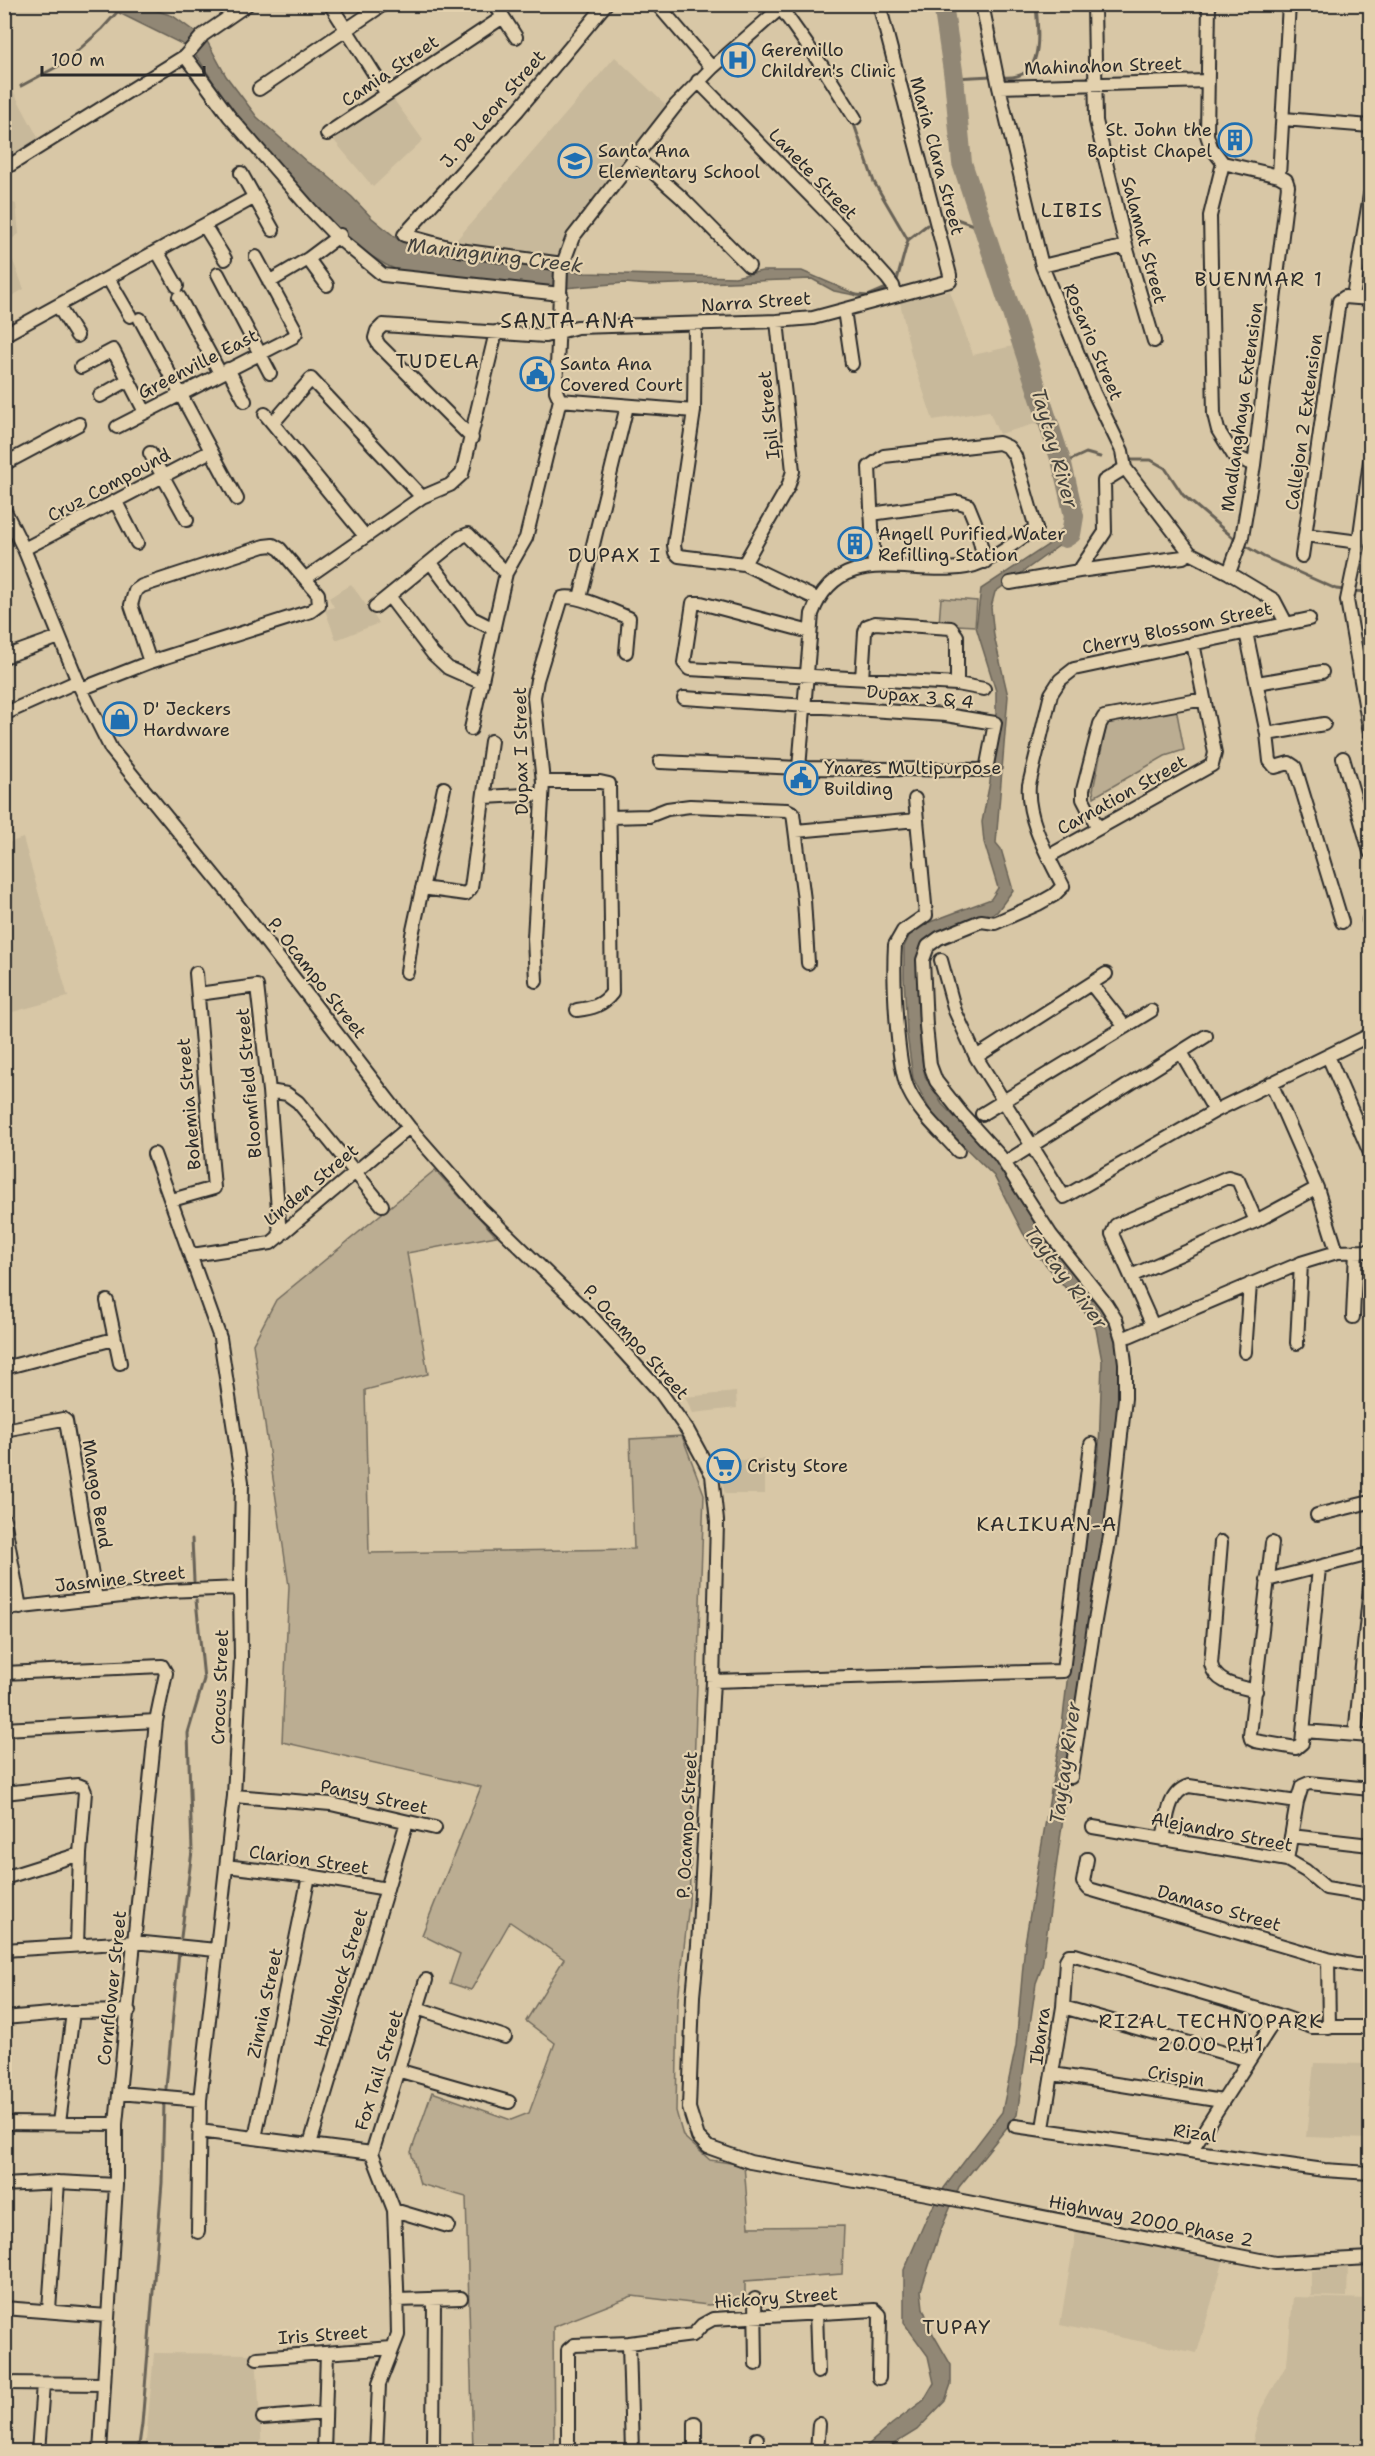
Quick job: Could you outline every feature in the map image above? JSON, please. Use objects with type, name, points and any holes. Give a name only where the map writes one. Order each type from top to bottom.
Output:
[{"type":"street","points":[[4,169],[186,55],[203,34],[249,4]]},
{"type":"street","points":[[330,4],[387,94]]},
{"type":"street","points":[[259,89],[384,4]]},
{"type":"street","points":[[495,4],[516,37]]},
{"type":"street","name":"J. De Leon Street","points":[[562,266],[459,250],[404,235],[518,110],[606,4]]},
{"type":"street","points":[[657,4],[712,68]]},
{"type":"street","name":"Maria Clara Street","points":[[879,4],[950,281]]},
{"type":"street","name":"Rosario Street","points":[[982,4],[1041,266],[1094,393],[1122,451],[1125,468],[1190,553],[1274,600],[1286,623]]},
{"type":"street","name":"Salamat Street","points":[[1094,4],[1096,121],[1126,246],[1154,342]]},
{"type":"street","points":[[1209,4],[1207,135],[1211,147],[1223,162],[1279,176],[1284,119],[1288,4]]},
{"type":"street","points":[[471,729],[506,573],[526,538],[560,400],[556,391],[562,266],[573,237],[676,105],[698,81],[782,6],[855,118]]},
{"type":"street","name":"Camia Street","points":[[327,134],[503,17]]},
{"type":"street","points":[[186,55],[229,116],[338,236],[357,255],[387,277],[561,292]]},
{"type":"street","name":"Lanete Street","points":[[698,81],[841,227],[892,286]]},
{"type":"street","name":"Mahinahon Street","points":[[998,82],[1207,81]]},
{"type":"street","points":[[1284,119],[1371,126]]},
{"type":"street","points":[[636,157],[681,197],[749,266]]},
{"type":"street","points":[[1223,162],[1210,216],[1214,414],[1218,429],[1234,456],[1254,465]]},
{"type":"street","points":[[242,173],[273,230]]},
{"type":"street","name":"Madlanghaya Extension","points":[[1229,573],[1241,542],[1254,465],[1288,186],[1286,180],[1279,176]]},
{"type":"street","points":[[1371,195],[1349,297],[1371,299]]},
{"type":"street","points":[[4,335],[255,197]]},
{"type":"street","points":[[204,225],[225,259]]},
{"type":"street","points":[[256,257],[269,282],[308,259],[338,236]]},
{"type":"street","points":[[1041,266],[1126,246]]},
{"type":"street","points":[[157,251],[224,371],[245,401]]},
{"type":"street","points":[[308,259],[327,285]]},
{"type":"street","points":[[218,274],[270,373]]},
{"type":"street","points":[[108,278],[181,393],[237,499]]},
{"type":"street","name":"Narra Street","points":[[472,438],[379,345],[375,338],[377,331],[383,325],[545,336],[578,327],[777,321],[813,318],[844,310],[892,286],[914,292],[950,281]]},
{"type":"street","name":"Greenville East","points":[[117,427],[293,337],[296,333],[269,282]]},
{"type":"street","name":"Callejon 2 Extension","points":[[1302,556],[1339,301],[1349,297]]},
{"type":"street","points":[[58,306],[76,336]]},
{"type":"street","points":[[844,310],[852,364]]},
{"type":"street","name":"Ipil Street","points":[[744,564],[788,487],[793,471],[777,321]]},
{"type":"street","points":[[695,325],[694,411],[674,545],[675,552],[679,556],[744,564],[817,599]]},
{"type":"street","points":[[306,578],[422,497],[450,485],[462,474],[496,332]]},
{"type":"street","points":[[81,367],[113,350],[145,412]]},
{"type":"street","points":[[366,536],[269,418],[311,379],[422,497]]},
{"type":"street","points":[[100,396],[128,380]]},
{"type":"street","points":[[560,400],[694,411]]},
{"type":"street","points":[[626,652],[629,618],[580,598],[627,406]]},
{"type":"street","points":[[4,464],[79,424]]},
{"type":"street","points":[[799,768],[806,705],[810,632],[817,599],[836,577],[850,570],[874,566],[961,568],[985,561],[1036,528],[1015,456],[1008,447],[999,443],[884,456],[875,461],[869,467],[874,566]]},
{"type":"street","name":"Cruz Compound","points":[[24,549],[211,451]]},
{"type":"street","points":[[150,453],[186,520]]},
{"type":"street","points":[[1371,461],[1359,542],[1347,600],[1371,733]]},
{"type":"street","points":[[1079,571],[1105,532],[1104,481],[1125,468]]},
{"type":"street","points":[[116,502],[137,543]]},
{"type":"street","points":[[871,514],[958,502],[968,505],[985,561]]},
{"type":"street","name":"P. Ocampo Street","points":[[4,509],[24,549],[79,685],[111,749],[226,891],[409,1127],[481,1209],[591,1316],[661,1392],[702,1453],[712,1475],[716,1504],[713,1681],[691,2035],[689,2108],[698,2137],[708,2147],[750,2162],[927,2194]]},
{"type":"street","points":[[375,607],[461,537],[468,534],[472,535],[506,573]]},
{"type":"street","points":[[1306,535],[1359,542]]},
{"type":"street","points":[[4,714],[79,685],[316,609],[320,600],[318,594],[280,549],[273,545],[142,586],[135,591],[131,605],[150,662]]},
{"type":"street","points":[[1010,583],[1079,571],[1183,558],[1190,553]]},
{"type":"street","points":[[431,563],[472,618],[494,629]]},
{"type":"street","points":[[389,596],[434,654],[448,668],[482,683]]},
{"type":"street","name":"Dupax I Street","points":[[536,981],[534,938],[542,788],[534,698],[560,601],[565,596],[580,598]]},
{"type":"street","points":[[810,632],[701,603],[693,603],[684,663],[689,669],[957,684],[984,689]]},
{"type":"street","name":"Cherry Blossom Street","points":[[1071,1777],[1110,1536],[1125,1398],[1122,1339],[1116,1320],[1106,1304],[1051,1235],[1000,1156],[936,1081],[930,1065],[923,960],[928,946],[939,938],[981,921],[995,923],[1038,904],[1054,895],[1063,886],[1028,799],[1029,785],[1051,694],[1060,680],[1074,669],[1309,619]]},
{"type":"street","points":[[862,679],[865,632],[867,626],[875,623],[951,628],[957,636],[957,684]]},
{"type":"street","points":[[1246,632],[1272,765],[1275,767],[1289,763],[1295,767],[1342,922]]},
{"type":"street","points":[[4,657],[59,637]]},
{"type":"street","points":[[1098,828],[1083,799],[1083,790],[1100,724],[1104,717],[1204,699],[1193,643]]},
{"type":"street","points":[[1257,683],[1322,672]]},
{"type":"street","name":"Dupax 3 & 4","points":[[660,762],[799,768],[986,770],[995,723],[946,715],[684,698]]},
{"type":"street","name":"Carnation Street","points":[[1049,856],[1212,765],[1215,753],[1204,699]]},
{"type":"street","points":[[1267,734],[1324,724]]},
{"type":"street","points":[[422,888],[466,894],[471,888],[491,741]]},
{"type":"street","points":[[1343,758],[1371,852]]},
{"type":"street","points":[[484,797],[542,788],[600,782],[609,784],[612,993],[604,1003],[576,1010]]},
{"type":"street","points":[[407,972],[412,935],[444,788]]},
{"type":"street","points":[[915,799],[926,915],[903,932],[895,945],[900,1045],[908,1089],[931,1122],[958,1151]]},
{"type":"street","points":[[610,817],[649,816],[666,809],[690,806],[787,810],[793,813],[808,963]]},
{"type":"street","points":[[796,831],[917,820]]},
{"type":"street","points":[[941,960],[955,1011],[976,1057],[1064,1197],[1215,1111],[1371,1035]]},
{"type":"street","name":"Bohemia Street","points":[[172,1200],[214,1188],[196,973]]},
{"type":"street","points":[[976,1057],[1106,974]]},
{"type":"street","points":[[1092,985],[1125,1027]]},
{"type":"street","name":"Bloomfield Street","points":[[198,994],[257,986],[269,1090],[280,1236]]},
{"type":"street","points":[[982,1114],[1151,1011]]},
{"type":"street","points":[[1009,1160],[1206,1036]]},
{"type":"street","points":[[1181,1052],[1215,1111]]},
{"type":"street","points":[[1328,1056],[1371,1153]]},
{"type":"street","points":[[1271,1083],[1317,1188],[1337,1252]]},
{"type":"street","points":[[269,1090],[287,1094],[297,1102],[382,1205]]},
{"type":"street","name":"Linden Street","points":[[192,1255],[271,1243],[409,1127]]},
{"type":"street","name":"Crocus Street","points":[[154,1154],[220,1338],[242,1482],[241,1658],[234,1796],[200,2100],[198,2232]]},
{"type":"street","points":[[1153,1326],[1112,1234],[1116,1225],[1228,1177],[1238,1180],[1256,1221]]},
{"type":"street","points":[[1131,1276],[1256,1221],[1317,1188]]},
{"type":"street","points":[[1353,1317],[1356,1251]]},
{"type":"street","points":[[1129,1336],[1301,1263],[1337,1252],[1371,1251]]},
{"type":"street","points":[[1298,1343],[1301,1263]]},
{"type":"street","points":[[1245,1352],[1250,1284]]},
{"type":"street","points":[[107,1301],[120,1363]]},
{"type":"street","points":[[4,1368],[114,1339]]},
{"type":"street","name":"Mango Bend","points":[[4,1430],[63,1419],[66,1421],[96,1599]]},
{"type":"street","points":[[713,1681],[1064,1671],[1091,1444]]},
{"type":"street","points":[[1317,1515],[1371,1502]]},
{"type":"street","points":[[4,1519],[20,1608]]},
{"type":"street","points":[[1221,1542],[1210,1664],[1212,1673],[1218,1680],[1256,1691]]},
{"type":"street","points":[[1272,1543],[1251,1739],[1288,1748],[1296,1748],[1302,1743],[1319,1568]]},
{"type":"street","points":[[1267,1580],[1371,1554]]},
{"type":"street","points":[[1355,1735],[1371,1587]]},
{"type":"street","name":"Jasmine Street","points":[[4,1609],[167,1591],[240,1588]]},
{"type":"street","name":"Cornflower Street","points":[[4,1673],[162,1666],[166,1673],[156,1721],[116,2124],[116,2185],[106,2316],[100,2451]]},
{"type":"street","points":[[4,1729],[156,1721]]},
{"type":"street","points":[[1304,1731],[1371,1736]]},
{"type":"street","points":[[1287,1860],[1302,1786],[1309,1783],[1371,1789]]},
{"type":"street","points":[[4,1793],[78,1785],[85,1792],[77,1945]]},
{"type":"street","points":[[1163,1840],[1172,1800],[1184,1787],[1297,1802]]},
{"type":"street","name":"Pansy Street","points":[[234,1796],[331,1804],[435,1828]]},
{"type":"street","name":"Hollyhock Street","points":[[310,2144],[407,1822]]},
{"type":"street","name":"Alejandro Street","points":[[1094,1827],[1287,1860],[1306,1871],[1326,1888],[1371,1895]]},
{"type":"street","points":[[1291,1836],[1371,1845]]},
{"type":"street","points":[[4,1878],[80,1854]]},
{"type":"street","name":"Damaso Street","points":[[1087,1859],[1083,1882],[1089,1889],[1328,1959],[1371,1966]]},
{"type":"street","name":"Clarion Street","points":[[226,1866],[309,1876],[387,1889]]},
{"type":"street","name":"Zinnia Street","points":[[255,2138],[309,1876]]},
{"type":"street","points":[[4,1950],[134,1942],[216,1950]]},
{"type":"street","name":"Ibarra","points":[[1043,2128],[1063,2007],[1066,1960],[1069,1955],[1278,2015]]},
{"type":"street","points":[[1328,1959],[1329,2028]]},
{"type":"street","name":"Fox Tail Street","points":[[376,2451],[379,2385],[398,2335],[398,2300],[394,2210],[372,2152],[426,1980]]},
{"type":"street","points":[[1063,2007],[1249,2060]]},
{"type":"street","points":[[417,2008],[505,2037]]},
{"type":"street","points":[[4,2018],[73,2012],[129,2011]]},
{"type":"street","points":[[59,2123],[73,2012]]},
{"type":"street","points":[[1191,2151],[1278,2015],[1312,2027],[1367,2027]]},
{"type":"street","points":[[397,2070],[509,2102]]},
{"type":"street","name":"Crispin","points":[[1053,2074],[1222,2101]]},
{"type":"street","points":[[119,2093],[200,2100]]},
{"type":"street","points":[[4,2123],[116,2124]]},
{"type":"street","name":"Rizal","points":[[1015,2126],[1043,2128],[1324,2170],[1371,2173]]},
{"type":"street","points":[[199,2132],[372,2152]]},
{"type":"street","points":[[49,2310],[58,2182]]},
{"type":"street","points":[[4,2185],[58,2182],[116,2185]]},
{"type":"street","name":"Highway 2000 Phase 2","points":[[927,2194],[1275,2263],[1371,2258]]},
{"type":"street","points":[[394,2210],[448,2226]]},
{"type":"street","points":[[398,2300],[461,2298]]},
{"type":"street","points":[[433,2451],[434,2299]]},
{"type":"street","points":[[755,2299],[756,2364]]},
{"type":"street","points":[[4,2308],[106,2316]]},
{"type":"street","name":"Hickory Street","points":[[568,2445],[568,2350],[573,2345],[628,2343],[693,2335],[702,2325],[713,2319],[875,2310],[878,2312],[879,2378]]},
{"type":"street","points":[[816,2312],[818,2372]]},
{"type":"street","points":[[628,2343],[632,2451]]},
{"type":"street","name":"Iris Street","points":[[257,2358],[392,2348]]},
{"type":"street","points":[[324,2451],[327,2352]]},
{"type":"street","points":[[4,2383],[104,2384]]},
{"type":"street","points":[[38,2451],[42,2384]]},
{"type":"street","points":[[263,2418],[325,2413]]},
{"type":"street","points":[[695,2423],[695,2451]]},
{"type":"street","points":[[817,2451],[819,2424]]},
{"type":"shaded area","name":"Santa Ana Elementary School","points":[[615,57],[667,106],[566,237],[558,261],[452,245]]},
{"type":"shaded area","points":[[6,78],[40,141],[4,163],[4,79]]},
{"type":"shaded area","points":[[392,97],[423,140],[373,187],[332,138]]},
{"type":"shaded area","points":[[4,200],[16,204],[19,234],[6,243],[24,289],[5,300]]},
{"type":"shaded area","points":[[950,291],[973,355],[1013,346],[1042,422],[999,434],[989,411],[933,420],[911,354],[900,302]]},
{"type":"shaded area","points":[[351,584],[379,623],[336,640],[325,610],[334,607],[329,598]]},
{"type":"shaded area","points":[[941,598],[977,601],[975,626],[939,624]]},
{"type":"shaded area","points":[[1176,708],[1184,750],[1165,756],[1094,797],[1093,790],[1107,723]]},
{"type":"shaded area","points":[[23,838],[68,997],[5,1014],[5,844]]},
{"type":"shaded area","points":[[435,1170],[496,1236],[407,1253],[428,1374],[365,1390],[369,1553],[634,1549],[630,1439],[682,1436],[704,1494],[689,1903],[678,2000],[676,2111],[683,2136],[710,2160],[744,2165],[749,2227],[844,2226],[842,2274],[745,2281],[745,2301],[708,2305],[632,2296],[553,2327],[554,2451],[473,2451],[466,2197],[420,2184],[411,2152],[432,2092],[511,2120],[529,2113],[555,2043],[526,2021],[564,1959],[510,1922],[471,1990],[450,1983],[460,1954],[422,1935],[481,1787],[282,1742],[289,1586],[253,1344],[276,1300]]},
{"type":"shaded area","points":[[736,1392],[737,1408],[693,1413],[685,1397]]},
{"type":"shaded area","points":[[765,1459],[765,1494],[725,1494],[717,1461]]},
{"type":"shaded area","points":[[1314,2063],[1370,2064],[1370,2139],[1306,2137]]},
{"type":"shaded area","points":[[1076,2231],[1224,2259],[1197,2353],[1060,2325]]},
{"type":"shaded area","points":[[1348,2266],[1347,2297],[1311,2296],[1311,2271]]},
{"type":"shaded area","points":[[1293,2297],[1370,2299],[1370,2451],[1250,2451],[1261,2409],[1287,2364]]},
{"type":"shaded area","points":[[154,2353],[256,2354],[262,2451],[145,2452]]},
{"type":"water","points":[[103,5],[140,5],[173,16],[195,32],[208,43],[226,76],[257,117],[400,241],[585,273],[735,277],[762,271],[802,271],[860,296],[834,291],[812,279],[649,285],[625,283],[551,289],[406,274],[386,265],[345,240],[231,110],[198,58],[184,45]]},
{"type":"water","points":[[1074,516],[1075,525],[1071,537],[995,592],[991,607],[994,636],[1008,696],[996,843],[1001,849],[1013,890],[997,912],[951,930],[918,961],[918,1005],[925,1076],[942,1104],[999,1162],[1042,1236],[1101,1307],[1117,1335],[1122,1376],[1115,1450],[1042,1967],[1036,1983],[1017,2115],[959,2187],[940,2232],[921,2290],[923,2308],[933,2334],[951,2365],[951,2384],[945,2401],[917,2430],[883,2451],[860,2452],[924,2400],[934,2383],[928,2356],[904,2323],[904,2270],[927,2217],[944,2188],[1002,2112],[1016,2046],[1025,1943],[1062,1726],[1099,1450],[1102,1361],[1096,1329],[1081,1306],[1041,1259],[1023,1233],[994,1176],[933,1116],[913,1078],[907,1034],[904,977],[904,947],[909,936],[930,922],[991,899],[998,888],[984,842],[982,822],[990,782],[996,720],[996,691],[976,627],[981,589],[1063,535],[1070,527]]},
{"type":"waterway","name":"Taytay River","points":[[943,4],[954,78],[962,163],[1062,464],[1074,516],[1071,534],[1065,538]]},
{"type":"waterway","points":[[1002,77],[1016,76],[1026,72],[1033,64],[1038,42],[1036,4]]},
{"type":"waterway","points":[[21,86],[64,63],[102,29],[120,9]]},
{"type":"waterway","points":[[954,78],[992,76]]},
{"type":"waterway","points":[[854,124],[874,182],[908,240]]},
{"type":"waterway","name":"Maningning Creek","points":[[940,219],[954,218],[984,229]]},
{"type":"waterway","name":"Maningning Creek","points":[[894,283],[897,280],[908,240],[927,225]]},
{"type":"waterway","name":"Maningning Creek","points":[[856,295],[868,296],[889,287]]},
{"type":"waterway","points":[[1062,464],[1086,453],[1100,457]]},
{"type":"waterway","points":[[1129,460],[1151,460],[1165,468],[1183,495],[1236,540]]},
{"type":"waterway","points":[[1242,544],[1264,557],[1336,589],[1345,590]]},
{"type":"waterway","points":[[1351,591],[1370,592]]},
{"type":"waterway","points":[[192,1539],[194,1581]]},
{"type":"waterway","points":[[181,1937],[192,1851],[188,1733],[204,1679],[196,1600]]},
{"type":"waterway","points":[[166,2088],[179,1952]]},
{"type":"waterway","points":[[138,2452],[162,2183],[164,2102]]},
{"type":"place","name":"Geremillo Children's Clinic","points":[[738,60]]},
{"type":"place","name":"St. John the Baptist Chapel","points":[[1235,140]]},
{"type":"place","name":"Santa Ana Elementary School","points":[[575,161]]},
{"type":"place","name":"Santa Ana Covered Court","points":[[537,374]]},
{"type":"place","name":"Angell Purified Water Refilling Station","points":[[855,544]]},
{"type":"place","name":"D' Jeckers Hardware","points":[[120,719]]},
{"type":"place","name":"Ynares Multipurpose Building","points":[[801,778]]},
{"type":"place","name":"Cristy Store","points":[[724,1466]]},
{"type":"district","name":"LIBIS","points":[[1072,210]]},
{"type":"district","name":"BUENMAR 1","points":[[1259,279]]},
{"type":"district","name":"SANTA ANA","points":[[568,321]]},
{"type":"district","name":"TUDELA","points":[[438,361]]},
{"type":"district","name":"DUPAX I","points":[[615,555]]},
{"type":"district","name":"KALIKUAN-A","points":[[1047,1524]]},
{"type":"district","name":"RIZAL TECHNOPARK 2000 PH1","points":[[1211,2032]]},
{"type":"district","name":"TUPAY","points":[[957,2327]]}]
